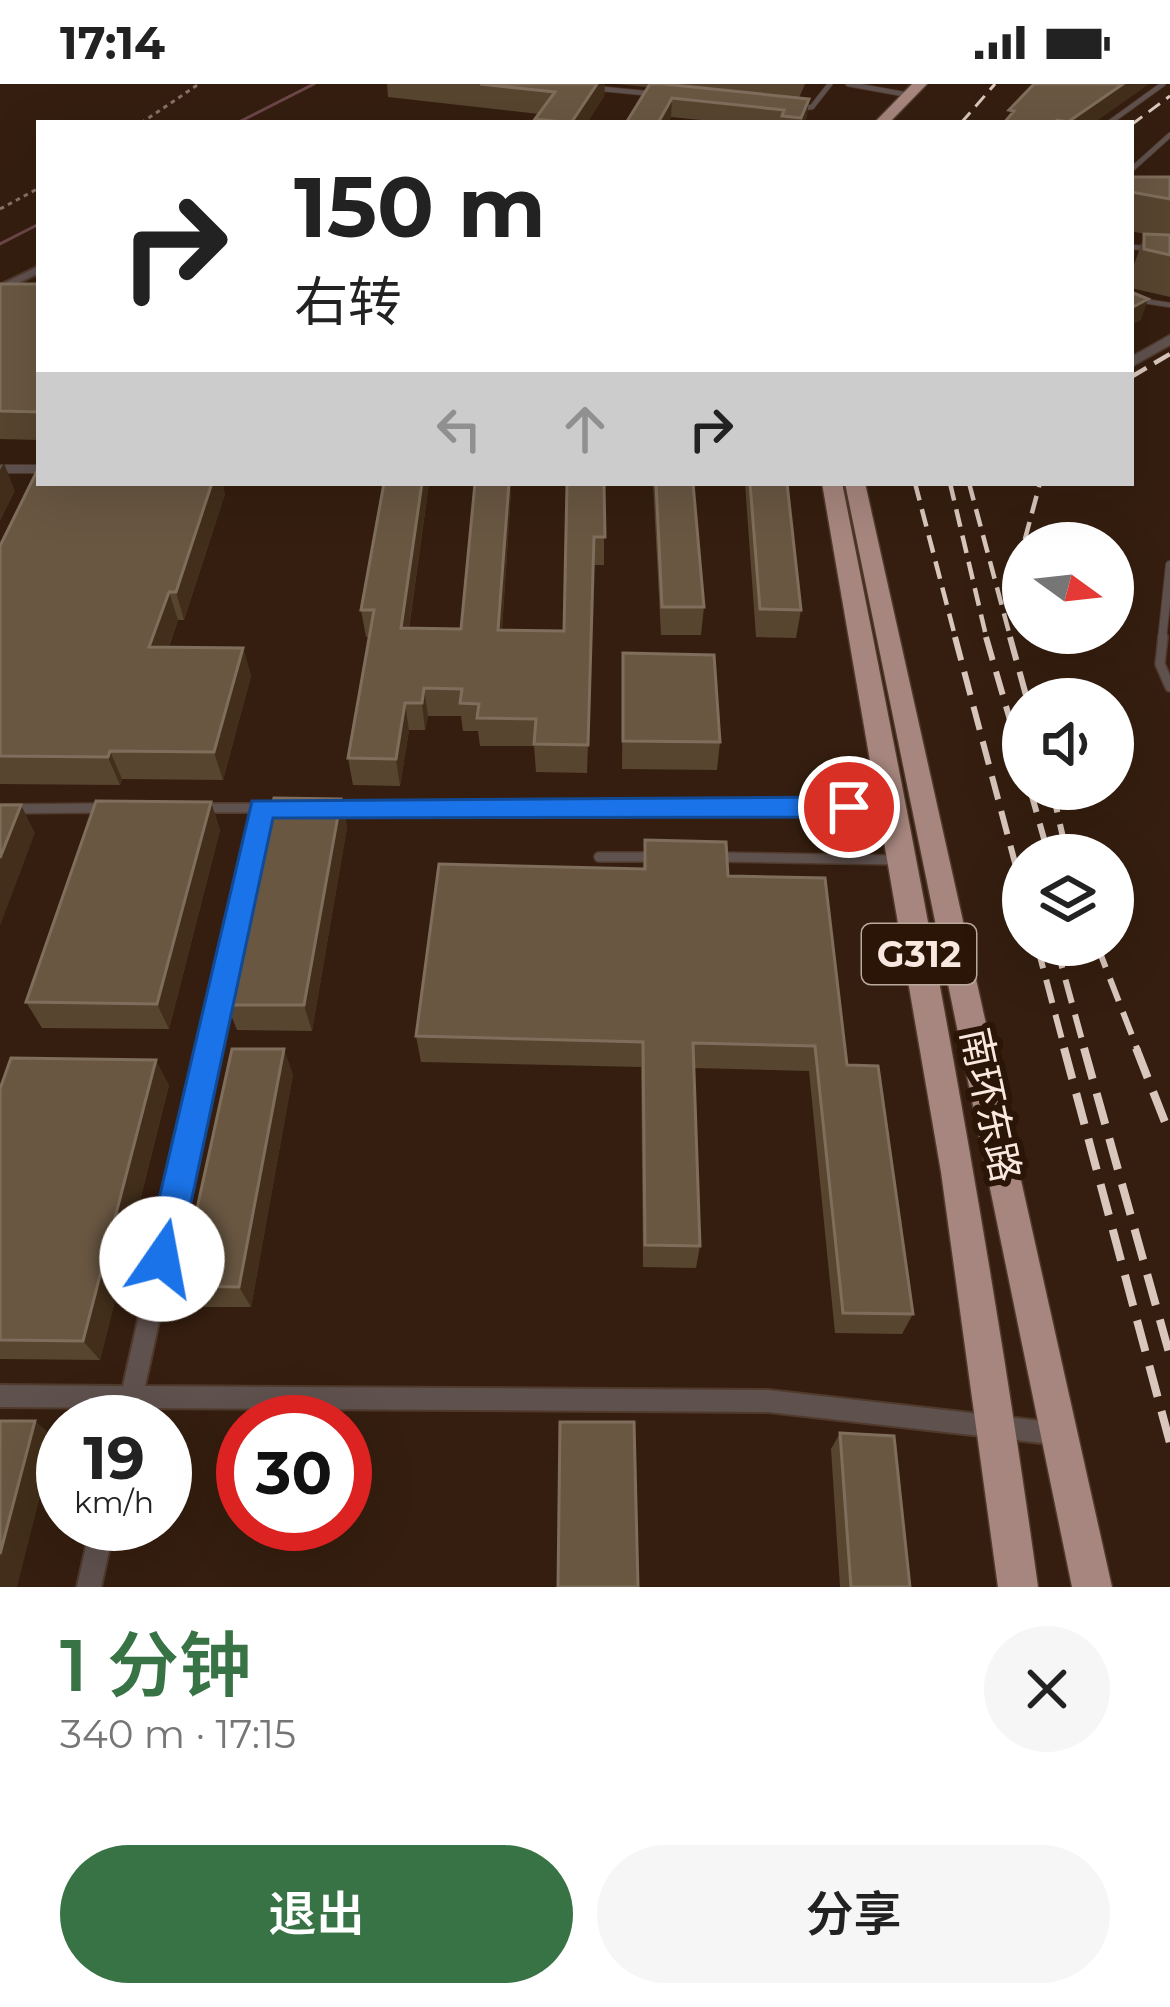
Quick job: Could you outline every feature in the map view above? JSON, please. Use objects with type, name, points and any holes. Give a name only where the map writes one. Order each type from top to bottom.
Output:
[{"type":"highway","points":[[920,92],[920,110]]},
{"type":"highway","points":[[885,120],[920,92]]},
{"type":"highway","name":"南环东路","points":[[833,486],[903,860],[998,1426],[1018,1587]]},
{"type":"highway","name":"南环东路","points":[[856,486],[1092,1587]]},
{"type":"street","points":[[0,289],[36,271]]},
{"type":"street","points":[[1134,360],[1170,339]]},
{"type":"street","points":[[132,1394],[262,808]]},
{"type":"street","points":[[0,1396],[768,1401],[1063,1435]]},
{"type":"street","points":[[89,1587],[97,1551]]},
{"type":"lane","points":[[782,107],[812,106],[830,84]]},
{"type":"lane","points":[[848,84],[920,92]]},
{"type":"lane","points":[[1113,120],[1163,84]]},
{"type":"lane","points":[[584,87],[672,96]]},
{"type":"lane","points":[[1134,167],[1170,135]]},
{"type":"lane","points":[[1134,247],[1170,250]]},
{"type":"lane","points":[[1134,299],[1170,304]]},
{"type":"lane","points":[[0,469],[36,469]]},
{"type":"lane","points":[[1170,565],[1160,664],[1170,686]]},
{"type":"lane","points":[[332,808],[894,807]]},
{"type":"lane","points":[[0,808],[119,808]]},
{"type":"lane","points":[[190,808],[285,808]]},
{"type":"lane","points":[[599,857],[670,857]]},
{"type":"lane","points":[[694,857],[903,860]]},
{"type":"path","points":[[145,120],[199,84]]},
{"type":"path","points":[[0,209],[36,190]]},
{"type":"building","points":[[480,84],[597,84],[573,120],[535,119],[555,92]]},
{"type":"building","points":[[650,84],[809,99],[801,118],[782,116],[784,110],[672,98],[660,120],[628,120]]},
{"type":"building","points":[[1034,84],[1123,84],[1071,120],[1006,120],[1014,111],[1009,110]]},
{"type":"building","points":[[1134,177],[1170,177],[1170,199],[1134,193]]},
{"type":"building","points":[[1144,234],[1170,235],[1170,255],[1144,249]]},
{"type":"building","points":[[0,284],[36,284],[36,412],[0,411]]},
{"type":"building","points":[[1134,293],[1148,299],[1134,306]]},
{"type":"building","points":[[36,473],[36,486],[211,486],[176,592],[169,592],[149,647],[243,648],[214,752],[0,756],[0,546]]},
{"type":"building","points":[[383,486],[422,486],[401,628],[461,629],[475,486],[509,486],[498,630],[564,631],[567,486],[604,486],[605,537],[594,537],[588,745],[534,744],[536,719],[477,718],[479,704],[460,703],[462,689],[424,688],[422,703],[405,703],[396,759],[348,758],[374,610],[361,610]]},
{"type":"building","points":[[656,486],[693,486],[704,607],[662,607]]},
{"type":"building","points":[[750,486],[787,486],[801,610],[760,609]]},
{"type":"building","points":[[623,653],[714,655],[720,742],[623,741]]},
{"type":"building","points":[[274,798],[341,799],[304,1005],[227,1005]]},
{"type":"building","points":[[96,801],[211,802],[157,1004],[26,1002]]},
{"type":"building","points":[[0,805],[21,805],[0,858]]},
{"type":"building","points":[[645,840],[726,842],[728,876],[825,878],[847,1065],[878,1066],[913,1314],[843,1313],[815,1046],[693,1043],[700,1246],[645,1245],[643,1042],[416,1036],[439,864],[645,869]]},
{"type":"building","points":[[232,1049],[284,1049],[239,1287],[180,1286]]},
{"type":"building","points":[[11,1058],[156,1060],[83,1341],[0,1340],[0,1089]]},
{"type":"building","points":[[0,1421],[35,1421],[0,1554]]},
{"type":"building","points":[[560,1422],[634,1422],[638,1587],[558,1587]]},
{"type":"building","points":[[840,1433],[894,1436],[910,1587],[851,1587]]},
{"type":"waterway","points":[[243,120],[314,84]]},
{"type":"waterway","points":[[0,244],[36,226]]},
{"type":"railway","points":[[964,120],[995,84]]},
{"type":"railway","points":[[1134,123],[1170,96]]},
{"type":"railway","points":[[1134,375],[1170,354]]},
{"type":"railway","points":[[916,486],[956,640]]},
{"type":"railway","points":[[951,486],[987,640]]},
{"type":"railway","points":[[970,486],[1002,606]]},
{"type":"railway","points":[[1030,522],[1039,486]]},
{"type":"railway","points":[[955,637],[1007,834]]},
{"type":"railway","points":[[986,637],[1002,692]]},
{"type":"railway","points":[[1015,654],[1021,678]]},
{"type":"railway","points":[[1036,810],[1043,834]]},
{"type":"railway","points":[[1057,810],[1062,834]]},
{"type":"railway","points":[[1043,966],[1065,1051]]},
{"type":"railway","points":[[1062,966],[1085,1051]]},
{"type":"railway","points":[[1105,966],[1138,1051]]},
{"type":"railway","points":[[1064,1048],[1170,1443]]},
{"type":"railway","points":[[1084,1048],[1170,1356]]},
{"type":"railway","points":[[1136,1048],[1170,1135]]},
{"type":"route","points":[[162,1259],[262,808],[849,807]]}]
